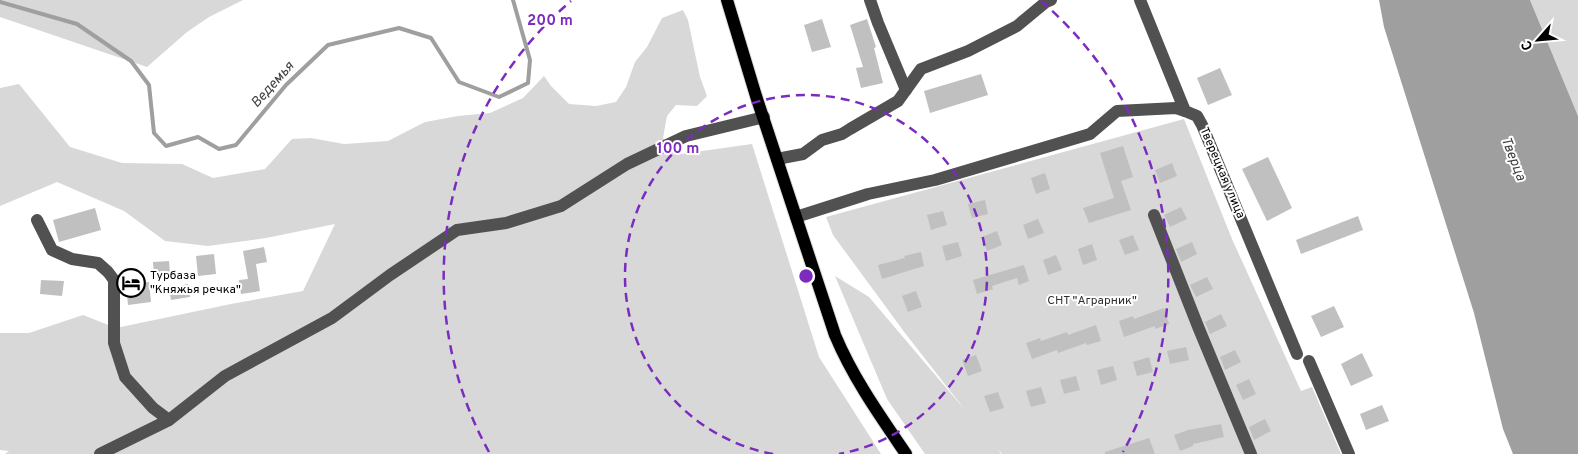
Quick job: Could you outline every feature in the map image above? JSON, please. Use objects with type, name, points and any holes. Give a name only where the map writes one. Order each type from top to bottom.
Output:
[{"type":"main road","points":[[728,0],[831,324],[844,357],[906,454]]},
{"type":"street","points":[[870,0],[906,90]]},
{"type":"street","points":[[777,159],[803,154],[822,140],[850,130],[898,101],[921,69],[968,51],[1017,26],[1051,0]]},
{"type":"street","name":"Тверецкая улица","points":[[1140,0],[1185,111],[1196,116],[1202,124],[1303,357],[1349,454]]},
{"type":"street","points":[[796,217],[868,194],[935,180],[1090,134],[1117,111],[1176,108],[1185,111]]},
{"type":"street","points":[[100,454],[169,420],[225,376],[332,318],[390,275],[457,230],[506,223],[560,206],[627,164],[686,136],[764,117]]},
{"type":"street","points":[[1154,215],[1250,454]]},
{"type":"street","points":[[37,220],[52,250],[72,259],[98,263],[114,280],[114,343],[125,376],[153,408],[169,420]]},
{"type":"green space","points":[[0,0],[243,0],[209,17],[187,32],[147,67],[0,17]]},
{"type":"green space","points":[[1530,0],[1578,0],[1578,116]]},
{"type":"green space","points":[[683,10],[688,20],[700,77],[707,96],[697,106],[676,105],[667,116],[663,138],[681,154],[752,144],[819,357],[881,454],[5,454],[9,451],[0,450],[0,333],[29,333],[83,315],[116,328],[303,291],[335,224],[266,238],[208,246],[165,241],[124,211],[57,182],[0,206],[0,88],[19,84],[70,147],[122,163],[182,164],[213,178],[265,169],[292,139],[311,138],[344,144],[388,141],[425,122],[490,113],[523,98],[544,76],[569,104],[596,106],[616,102],[626,87],[635,62],[647,47],[662,18]]},
{"type":"green space","name":"СНТ \"Аграрник\"","points":[[1184,119],[1232,239],[1301,391],[1312,387],[1341,454],[1002,454],[998,449],[1001,454],[925,454],[887,399],[835,276],[869,297],[965,410],[905,333],[833,235],[826,217]]},
{"type":"water","name":"Тверца","points":[[1379,0],[1530,0],[1578,116],[1578,454],[1513,454],[1503,429],[1474,313],[1384,27]]},
{"type":"building","points":[[822,19],[831,47],[812,52],[804,25]]},
{"type":"building","points":[[867,19],[876,47],[874,48],[883,83],[861,88],[856,68],[863,67],[850,25]]},
{"type":"building","points":[[1220,68],[1232,95],[1208,105],[1197,78]]},
{"type":"building","points":[[981,74],[988,95],[930,113],[924,91]]},
{"type":"building","points":[[1123,146],[1133,177],[1121,181],[1131,210],[1089,223],[1083,208],[1114,198],[1100,153]]},
{"type":"building","points":[[1268,157],[1292,208],[1267,221],[1242,169]]},
{"type":"building","points":[[1172,163],[1177,176],[1160,183],[1155,170]]},
{"type":"building","points":[[1045,173],[1050,189],[1036,194],[1031,178]]},
{"type":"building","points":[[985,200],[988,214],[972,218],[968,204]]},
{"type":"building","points":[[1181,207],[1187,219],[1170,227],[1164,215]]},
{"type":"building","points":[[95,208],[101,230],[59,242],[53,220]]},
{"type":"building","points":[[943,211],[947,225],[931,230],[927,215]]},
{"type":"building","points":[[1358,216],[1363,230],[1301,254],[1296,240]]},
{"type":"building","points":[[1038,219],[1044,233],[1028,239],[1023,225]]},
{"type":"building","points":[[997,231],[1002,245],[987,251],[982,237]]},
{"type":"building","points":[[1133,235],[1139,250],[1125,255],[1119,240]]},
{"type":"building","points":[[958,242],[962,256],[946,261],[942,246]]},
{"type":"building","points":[[1192,242],[1197,254],[1181,262],[1176,249]]},
{"type":"building","points":[[1092,244],[1097,260],[1083,265],[1078,249]]},
{"type":"building","points":[[264,247],[267,262],[256,264],[260,291],[241,294],[239,280],[248,279],[243,251]]},
{"type":"building","points":[[921,252],[924,266],[882,279],[878,265]]},
{"type":"building","points":[[214,254],[216,274],[198,276],[196,256]]},
{"type":"building","points":[[1056,255],[1062,270],[1048,275],[1043,260]]},
{"type":"building","points":[[169,261],[170,274],[154,275],[153,262]]},
{"type":"building","points":[[1024,265],[1029,281],[1019,285],[1017,278],[992,286],[993,289],[977,294],[973,280]]},
{"type":"building","points":[[1207,277],[1213,289],[1196,297],[1190,285]]},
{"type":"building","points":[[41,280],[64,281],[62,296],[40,294]]},
{"type":"building","points":[[149,282],[151,302],[128,305],[126,285]]},
{"type":"building","points":[[188,284],[190,297],[171,300],[169,288]]},
{"type":"building","points":[[916,291],[922,307],[908,312],[902,296]]},
{"type":"building","points":[[1334,306],[1344,327],[1321,337],[1311,316]]},
{"type":"building","points":[[1164,308],[1169,324],[1155,329],[1155,326],[1124,337],[1119,321],[1133,316],[1134,319]]},
{"type":"building","points":[[1221,314],[1227,326],[1210,334],[1205,322]]},
{"type":"building","points":[[1096,325],[1101,341],[1087,345],[1086,343],[1058,353],[1057,350],[1032,359],[1026,343],[1040,338],[1041,341],[1067,332],[1068,335]]},
{"type":"building","points":[[1186,347],[1189,360],[1170,364],[1167,351]]},
{"type":"building","points":[[1235,350],[1241,362],[1225,370],[1220,357]]},
{"type":"building","points":[[1362,353],[1373,376],[1351,386],[1341,364]]},
{"type":"building","points":[[976,355],[982,371],[968,376],[962,360]]},
{"type":"building","points":[[1149,357],[1153,372],[1137,376],[1133,362]]},
{"type":"building","points":[[1113,366],[1117,380],[1101,385],[1097,370]]},
{"type":"building","points":[[1076,376],[1080,390],[1064,394],[1060,380]]},
{"type":"building","points":[[1249,379],[1256,394],[1243,400],[1236,385]]},
{"type":"building","points":[[1041,387],[1046,403],[1031,407],[1026,391]]},
{"type":"building","points":[[998,392],[1004,408],[990,412],[984,396]]},
{"type":"building","points":[[1382,405],[1389,421],[1366,430],[1360,414]]},
{"type":"building","points":[[1265,419],[1271,431],[1254,440],[1249,427]]},
{"type":"building","points":[[1221,424],[1224,437],[1193,444],[1193,446],[1180,451],[1174,435],[1188,430]]},
{"type":"building","points":[[1149,438],[1155,454],[1105,454],[1105,452]]},
{"type":"waterway","name":"Ведемья","points":[[0,2],[77,24],[131,61],[149,85],[154,133],[166,146],[198,137],[219,149],[236,145],[286,85],[328,45],[399,28],[431,38],[459,82],[499,97],[528,83],[530,60],[513,0]]},
{"type":"place","name":"Турбаза \"Княжья речка\"","points":[[131,283]]}]
